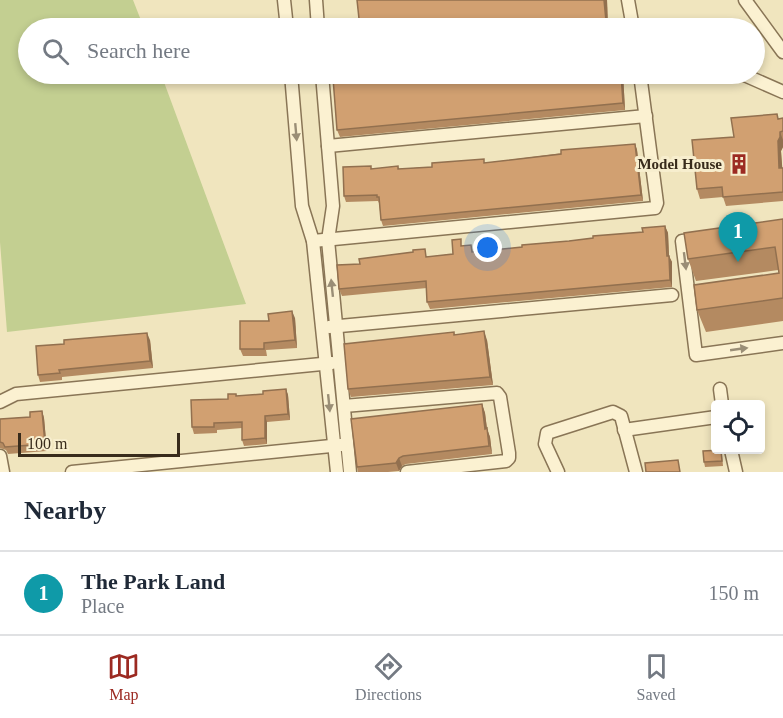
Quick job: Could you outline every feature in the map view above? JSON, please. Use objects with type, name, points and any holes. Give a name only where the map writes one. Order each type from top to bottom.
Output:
[{"type":"street","points":[[284,0],[286,18]]},
{"type":"street","points":[[316,0],[317,18]]},
{"type":"street","points":[[628,0],[631,18]]},
{"type":"street","points":[[745,0],[758,18]]},
{"type":"street","points":[[765,27],[783,52]]},
{"type":"street","points":[[292,84],[302,206],[313,241],[336,472]]},
{"type":"street","points":[[323,84],[333,206],[328,240],[351,472]]},
{"type":"street","points":[[313,241],[655,208],[657,203],[641,84]]},
{"type":"street","points":[[765,84],[783,92]]},
{"type":"street","points":[[328,146],[646,116]]},
{"type":"street","points":[[716,238],[682,241],[696,355],[783,343]]},
{"type":"street","points":[[322,328],[672,295]]},
{"type":"street","points":[[0,402],[16,394],[340,362]]},
{"type":"street","points":[[720,389],[721,400]]},
{"type":"street","points":[[344,406],[497,393],[500,397],[509,453],[506,461],[407,472]]},
{"type":"street","points":[[558,472],[545,444],[547,433],[613,412],[621,416],[636,472]]},
{"type":"street","points":[[624,430],[711,418]]},
{"type":"street","points":[[72,472],[348,445]]},
{"type":"street","points":[[732,454],[736,472]]},
{"type":"street","points":[[0,456],[3,472]]},
{"type":"green space","points":[[0,0],[133,0],[140,18],[18,18],[18,84],[165,84],[246,304],[7,332],[0,242]]},
{"type":"building","points":[[357,0],[604,0],[606,18],[359,18]]},
{"type":"building","points":[[333,84],[622,84],[623,103],[337,130]]},
{"type":"building","name":"Model House","points":[[777,114],[778,119],[783,118],[783,131],[780,132],[778,141],[779,168],[783,168],[783,192],[723,197],[722,187],[697,189],[692,140],[734,137],[731,118]]},
{"type":"building","points":[[635,144],[641,195],[381,220],[377,195],[344,196],[343,167],[371,166],[371,169],[398,166],[398,169],[432,167],[432,163],[484,159],[484,163],[561,154],[561,150]]},
{"type":"building","points":[[783,219],[783,298],[697,310],[694,285],[779,273],[775,247],[688,259],[684,233]]},
{"type":"building","points":[[665,226],[670,280],[427,302],[426,281],[339,289],[337,265],[360,264],[359,259],[413,252],[413,250],[425,249],[426,257],[453,254],[452,240],[461,239],[461,246],[471,245],[472,252],[593,238],[593,236],[643,232],[642,228]]},
{"type":"building","points":[[292,311],[295,340],[264,343],[264,349],[240,349],[240,321],[269,321],[268,314]]},
{"type":"building","points":[[484,331],[490,377],[348,389],[344,344]]},
{"type":"building","points":[[147,333],[150,361],[59,370],[60,373],[38,375],[36,346],[64,344],[64,340]]},
{"type":"building","points":[[286,389],[288,414],[265,416],[265,438],[242,440],[242,422],[214,423],[214,427],[192,427],[191,400],[228,399],[228,394],[236,394],[236,396],[263,394],[263,391]]},
{"type":"building","points":[[482,404],[489,446],[403,456],[396,463],[357,467],[351,419]]},
{"type":"building","points":[[42,411],[45,444],[5,447],[0,442],[0,419],[30,417],[30,412]]},
{"type":"building","points":[[703,451],[721,454],[722,461],[704,462]]},
{"type":"building","points":[[678,460],[680,472],[646,472],[645,463]]},
{"type":"place","name":"Model House","points":[[739,164]]},
{"type":"place","name":"The Park Land","points":[[738,262]]}]
